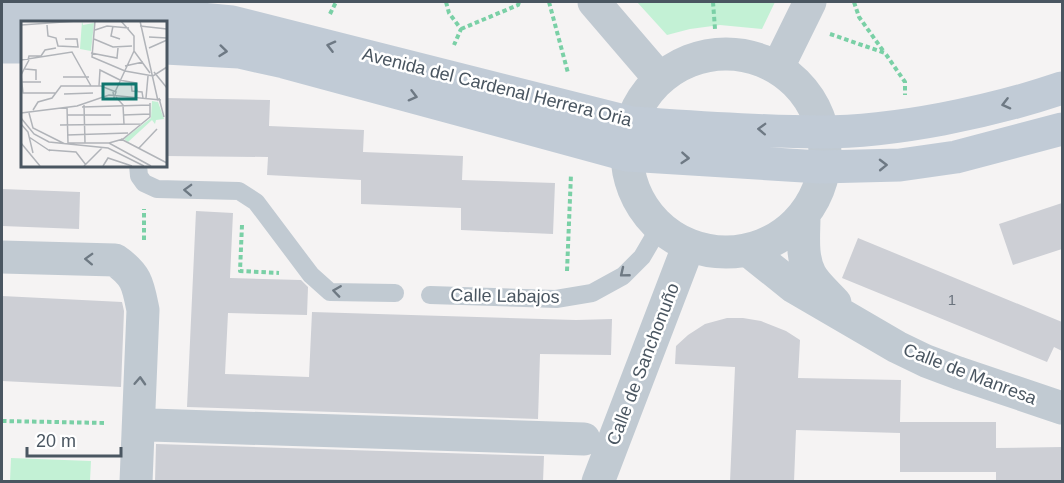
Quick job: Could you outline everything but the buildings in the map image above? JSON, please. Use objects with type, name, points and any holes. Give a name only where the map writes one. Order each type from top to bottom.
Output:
[{"type":"main road","name":"Avenida del Cardenal Herrera Oria","points":[[2,15],[170,16],[232,22],[632,123],[821,132],[925,122],[1011,103],[1062,88]]},
{"type":"main road","points":[[2,47],[21,47]]},
{"type":"main road","name":"Avenida del Cardenal Herrera Oria","points":[[166,48],[238,52],[284,62],[627,154],[824,167],[900,165],[988,149],[1062,129]]},
{"type":"street","points":[[594,2],[660,79]]},
{"type":"street","points":[[778,67],[817,16]]},
{"type":"street","points":[[711,54],[733,54],[755,57],[778,67],[802,89],[818,114],[824,167],[816,199],[804,216],[779,237],[749,251],[708,252],[688,247],[659,228],[641,201],[630,175],[627,154],[632,123],[650,89],[673,69],[689,60],[711,54]]},
{"type":"street","points":[[804,216],[804,244],[810,275],[849,318]]},
{"type":"street","name":"Calle de Sanchonuño","points":[[598,482],[688,247]]},
{"type":"street","points":[[749,251],[794,287],[849,318]]},
{"type":"street","points":[[2,257],[115,260],[130,270],[137,283],[143,310],[136,482]]},
{"type":"street","name":"Calle de Manresa","points":[[849,318],[897,347],[926,361],[1062,408]]},
{"type":"street","points":[[152,425],[585,439]]},
{"type":"lane","points":[[138,166],[139,176],[144,183],[157,189],[239,191],[256,202],[311,275],[330,292],[395,293]]},
{"type":"lane","name":"Calle Labajos","points":[[430,295],[556,299],[592,293],[623,276],[642,257],[659,228]]},
{"type":"path","points":[[328,17],[336,2]]},
{"type":"path","points":[[446,2],[449,13],[461,29]]},
{"type":"path","points":[[454,45],[461,29],[518,5],[519,2]]},
{"type":"path","points":[[549,2],[570,78]]},
{"type":"path","points":[[713,2],[714,29]]},
{"type":"path","points":[[854,2],[859,17],[905,82],[906,100]]},
{"type":"path","points":[[817,16],[831,35],[885,53]]},
{"type":"path","points":[[567,276],[571,173]]},
{"type":"path","points":[[144,202],[144,244]]},
{"type":"path","points":[[242,224],[240,271],[311,275]]},
{"type":"path","points":[[2,421],[115,423]]},
{"type":"green space","points":[[637,2],[775,2],[762,29],[720,25],[667,35]]},
{"type":"green space","points":[[11,458],[91,461],[90,481],[10,481]]}]
